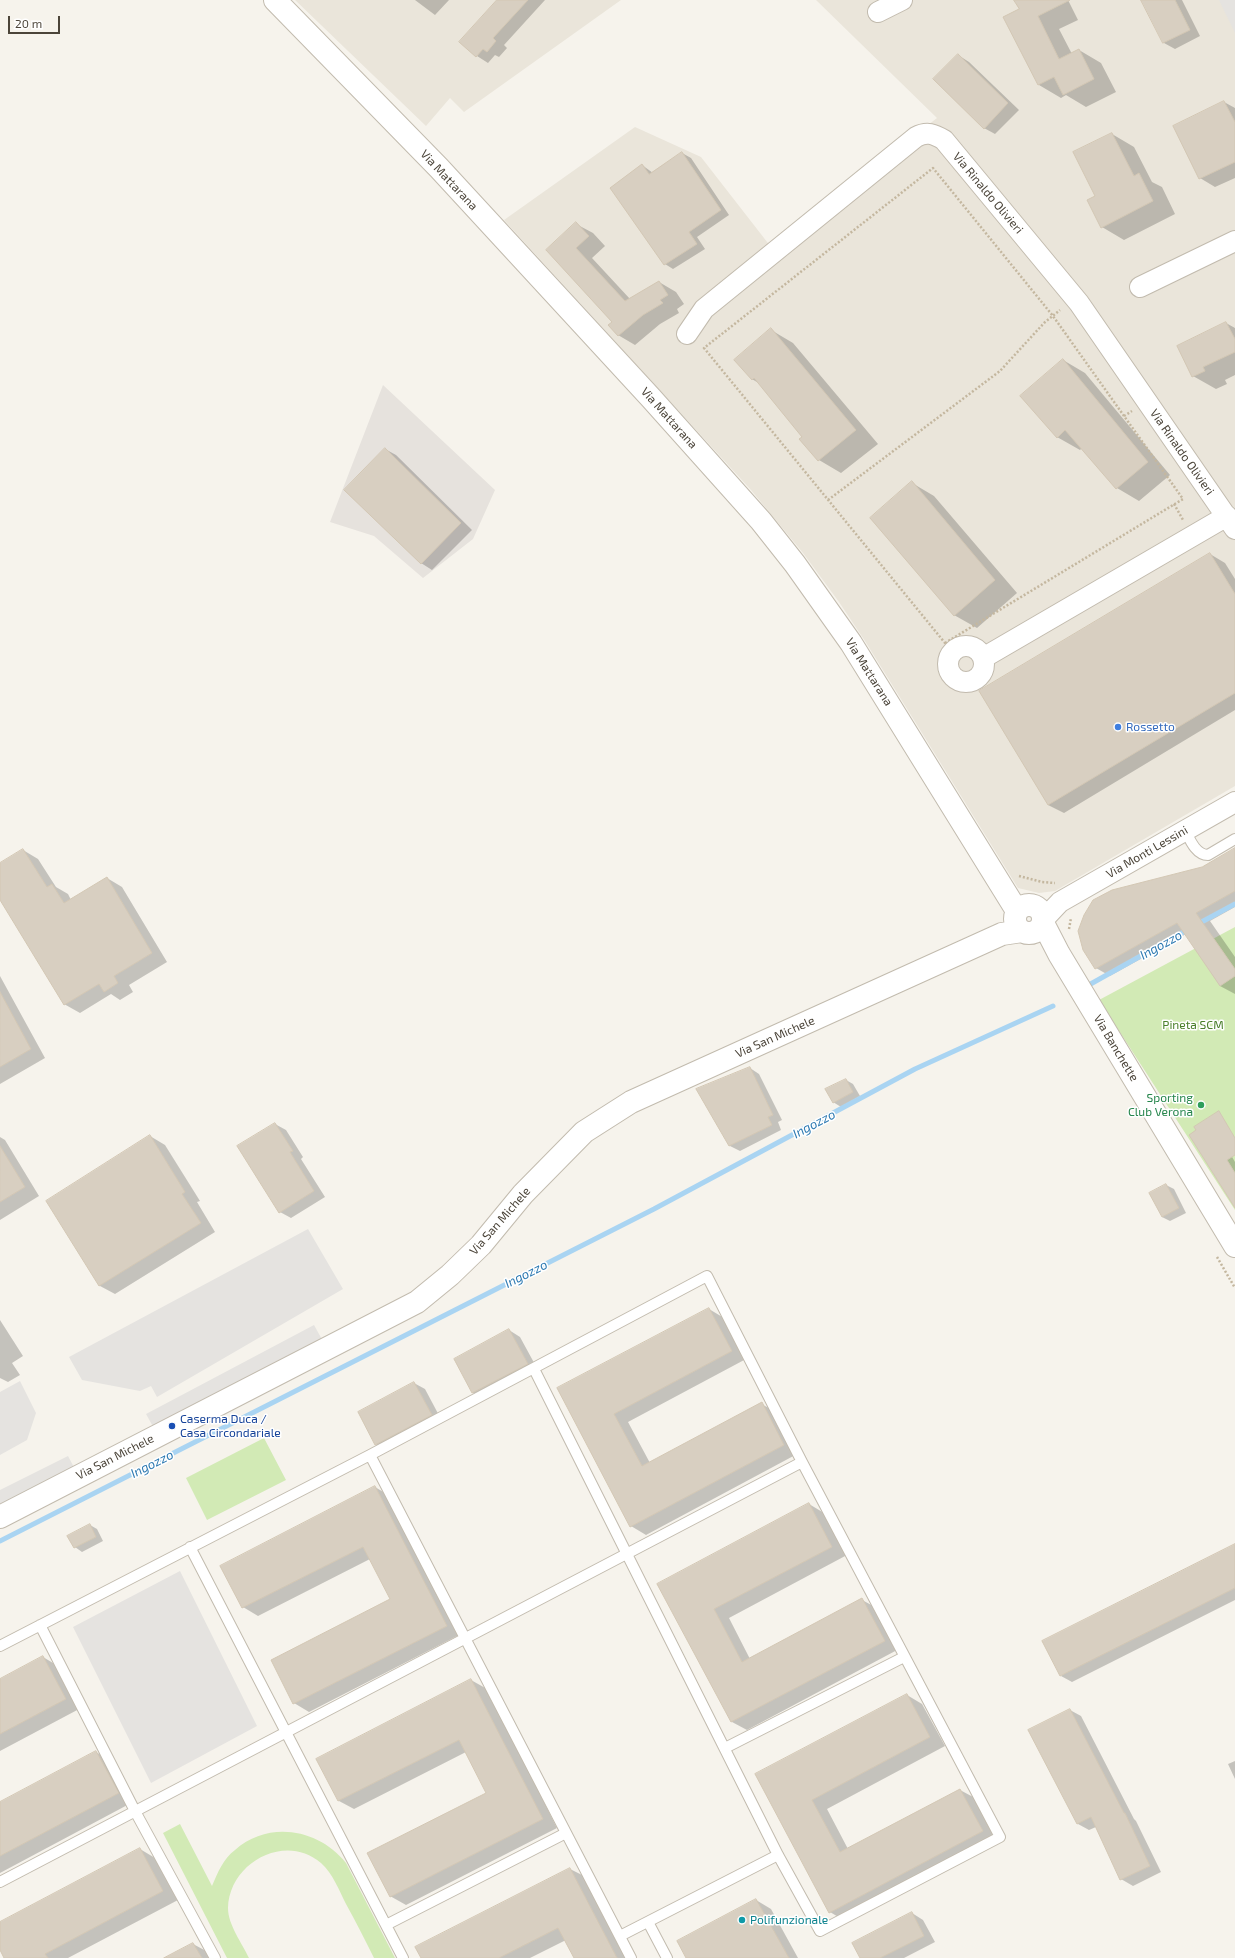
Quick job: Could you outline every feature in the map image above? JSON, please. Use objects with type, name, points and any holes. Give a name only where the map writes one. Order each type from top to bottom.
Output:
[{"type":"street","name":"Via Mattarana","points":[[275,0],[439,168],[651,398],[761,521],[795,564],[851,643],[1001,885],[1027,920]]},
{"type":"street","points":[[878,12],[902,0]]},
{"type":"street","name":"Via Rinaldo Olivieri","points":[[687,334],[704,309],[923,133],[933,134],[944,140],[1075,298],[1231,523],[983,658]]},
{"type":"street","points":[[1140,287],[1235,241]]},
{"type":"street","points":[[970,646],[976,648],[983,658],[983,670],[977,679],[961,682],[952,675],[949,670],[948,647],[957,648],[970,646]]},
{"type":"street","name":"Via Monti Lessini","points":[[1027,920],[1235,802]]},
{"type":"street","name":"Via Banchette","points":[[1027,920],[1060,954],[1235,1246]]},
{"type":"street","name":"Via San Michele","points":[[0,1517],[418,1302],[450,1275],[481,1245],[523,1194],[584,1132],[631,1102],[1027,920]]},
{"type":"lane","points":[[1185,830],[1198,852],[1203,855],[1208,855],[1235,839]]},
{"type":"lane","points":[[0,1646],[534,1369],[707,1276],[802,1462],[1000,1837],[820,1931],[778,1855],[626,1555],[534,1369]]},
{"type":"lane","points":[[370,1454],[631,1958]]},
{"type":"lane","points":[[0,1882],[466,1640],[802,1462]]},
{"type":"lane","points":[[190,1547],[403,1958]]},
{"type":"lane","points":[[40,1625],[136,1812],[215,1958]]},
{"type":"lane","points":[[725,1748],[904,1657]]},
{"type":"lane","points":[[386,1925],[566,1833]]},
{"type":"lane","points":[[620,1936],[778,1855]]},
{"type":"lane","points":[[648,1922],[667,1958]]},
{"type":"path","points":[[933,168],[1053,316],[1183,499],[948,647],[828,500],[704,348],[933,168]]},
{"type":"path","points":[[828,500],[1000,371],[1044,323],[1075,298]]},
{"type":"shaded area","points":[[295,0],[621,0],[464,112],[450,98],[426,126]]},
{"type":"shaded area","points":[[816,0],[1235,0],[1235,786],[1055,891],[1039,893],[1018,888],[865,641],[839,602],[803,553],[751,490],[504,220],[635,127],[701,157],[771,247],[937,118]]},
{"type":"shaded area","points":[[1219,0],[1235,0],[1235,33]]},
{"type":"shaded area","points":[[383,385],[495,490],[473,539],[423,578],[374,536],[330,522]]},
{"type":"shaded area","points":[[308,1229],[343,1289],[157,1397],[151,1386],[140,1391],[82,1380],[69,1357]]},
{"type":"shaded area","points":[[314,1325],[324,1343],[156,1432],[146,1414]]},
{"type":"shaded area","points":[[20,1381],[36,1413],[27,1440],[0,1455],[0,1392]]},
{"type":"shaded area","points":[[68,1456],[77,1473],[0,1512],[0,1490]]},
{"type":"shaded area","points":[[180,1571],[257,1726],[151,1783],[73,1627]]},
{"type":"green space","name":"Sporting Club Verona","points":[[1235,927],[1235,1210],[1099,1000]]},
{"type":"green space","points":[[264,1438],[286,1480],[207,1520],[186,1478]]},
{"type":"green space","points":[[180,1824],[212,1886],[227,1857],[248,1841],[263,1835],[278,1832],[293,1832],[322,1842],[335,1851],[346,1863],[395,1958],[374,1958],[329,1872],[321,1863],[307,1854],[291,1851],[276,1852],[261,1857],[248,1866],[238,1878],[231,1892],[228,1908],[230,1921],[249,1958],[227,1958],[163,1833]]},
{"type":"building","points":[[497,0],[528,0],[493,38],[496,41],[487,52],[483,49],[476,57],[459,42]]},
{"type":"building","points":[[1014,0],[1070,0],[1038,16],[1059,59],[1079,49],[1094,79],[1063,95],[1054,77],[1038,85],[1003,17],[1019,9]]},
{"type":"building","points":[[1141,0],[1175,0],[1190,30],[1163,43]]},
{"type":"building","points":[[958,54],[1008,103],[984,129],[933,79]]},
{"type":"building","points":[[1224,101],[1235,122],[1235,162],[1199,179],[1173,126]]},
{"type":"building","points":[[1112,133],[1134,176],[1139,173],[1153,201],[1101,228],[1087,200],[1095,196],[1073,152]]},
{"type":"building","points":[[682,152],[721,210],[689,232],[697,244],[664,265],[610,188],[642,164],[649,174]]},
{"type":"building","points":[[576,222],[589,236],[576,248],[625,301],[659,281],[668,295],[660,300],[663,303],[643,315],[618,336],[608,325],[612,322],[546,250]]},
{"type":"building","points":[[1226,322],[1235,339],[1235,352],[1203,367],[1205,371],[1192,377],[1177,346]]},
{"type":"building","points":[[771,328],[856,430],[818,461],[799,439],[802,437],[754,378],[752,380],[734,360]]},
{"type":"building","points":[[1063,359],[1148,462],[1116,489],[1065,430],[1057,438],[1020,396]]},
{"type":"building","points":[[385,448],[461,523],[421,564],[344,490]]},
{"type":"building","points":[[912,481],[995,580],[954,616],[870,518]]},
{"type":"building","points":[[1210,553],[1235,594],[1235,693],[1048,805],[979,691]]},
{"type":"building","points":[[1235,848],[1235,891],[1196,913],[1235,969],[1235,976],[1220,986],[1177,923],[1095,969],[1083,950],[1078,931],[1084,915],[1093,900],[1112,890],[1202,867]]},
{"type":"building","points":[[23,849],[47,887],[52,884],[64,903],[107,877],[152,953],[114,976],[118,983],[104,992],[99,984],[64,1005],[0,900],[0,863]]},
{"type":"building","points":[[0,992],[31,1049],[0,1067]]},
{"type":"building","points":[[750,1067],[773,1115],[768,1117],[772,1125],[729,1146],[696,1089]]},
{"type":"building","points":[[846,1079],[853,1092],[833,1103],[825,1089]]},
{"type":"building","points":[[1219,1111],[1235,1138],[1235,1155],[1227,1160],[1235,1173],[1235,1208],[1189,1135],[1196,1130],[1194,1127]]},
{"type":"building","points":[[275,1123],[293,1151],[290,1152],[314,1191],[279,1213],[237,1146]]},
{"type":"building","points":[[150,1135],[185,1192],[182,1194],[201,1223],[99,1286],[46,1201]]},
{"type":"building","points":[[0,1146],[25,1187],[0,1202]]},
{"type":"building","points":[[1166,1184],[1179,1208],[1162,1217],[1149,1193]]},
{"type":"building","points":[[709,1308],[732,1351],[614,1414],[642,1466],[762,1402],[784,1445],[630,1527],[557,1388]]},
{"type":"building","points":[[509,1329],[528,1364],[472,1393],[454,1359]]},
{"type":"building","points":[[414,1382],[432,1415],[375,1445],[358,1412]]},
{"type":"building","points":[[375,1486],[447,1626],[293,1704],[271,1660],[390,1599],[363,1547],[242,1608],[220,1566]]},
{"type":"building","points":[[809,1503],[832,1547],[714,1609],[742,1662],[862,1598],[885,1641],[731,1722],[657,1584]]},
{"type":"building","points":[[90,1524],[96,1537],[74,1548],[67,1536]]},
{"type":"building","points":[[1235,1544],[1235,1588],[1060,1676],[1042,1641]]},
{"type":"building","points":[[43,1656],[66,1699],[0,1734],[0,1679]]},
{"type":"building","points":[[471,1679],[543,1819],[390,1897],[367,1853],[486,1793],[459,1740],[338,1801],[316,1759]]},
{"type":"building","points":[[907,1694],[930,1737],[812,1800],[840,1852],[960,1789],[983,1831],[829,1913],[755,1774]]},
{"type":"building","points":[[1070,1709],[1125,1813],[1150,1866],[1120,1880],[1091,1817],[1077,1824],[1028,1730]]},
{"type":"building","points":[[96,1751],[119,1793],[0,1856],[0,1802]]},
{"type":"building","points":[[140,1848],[163,1891],[45,1954],[48,1958],[4,1958],[0,1950],[0,1922]]},
{"type":"building","points":[[570,1868],[617,1958],[574,1958],[558,1928],[499,1958],[421,1958],[415,1947]]},
{"type":"building","name":"Polifunzionale","points":[[756,1899],[789,1958],[686,1958],[677,1941]]},
{"type":"building","points":[[912,1912],[924,1936],[880,1958],[860,1958],[852,1943]]},
{"type":"building","points":[[193,1943],[202,1958],[164,1958]]},
{"type":"waterway","name":"Ingozzo","points":[[1196,925],[1235,904]]},
{"type":"waterway","name":"Ingozzo","points":[[1087,986],[1189,929]]},
{"type":"waterway","name":"Ingozzo","points":[[0,1541],[654,1209],[915,1069],[1053,1006]]},
{"type":"place","name":"Rossetto","points":[[1118,727]]},
{"type":"place","name":"Sporting Club Verona","points":[[1201,1105]]},
{"type":"place","name":"Caserma Duca / Casa Circondariale","points":[[172,1426]]},
{"type":"place","name":"Polifunzionale","points":[[742,1920]]},
{"type":"park label","name":"Pineta SCM","points":[[1193,1025]]}]
